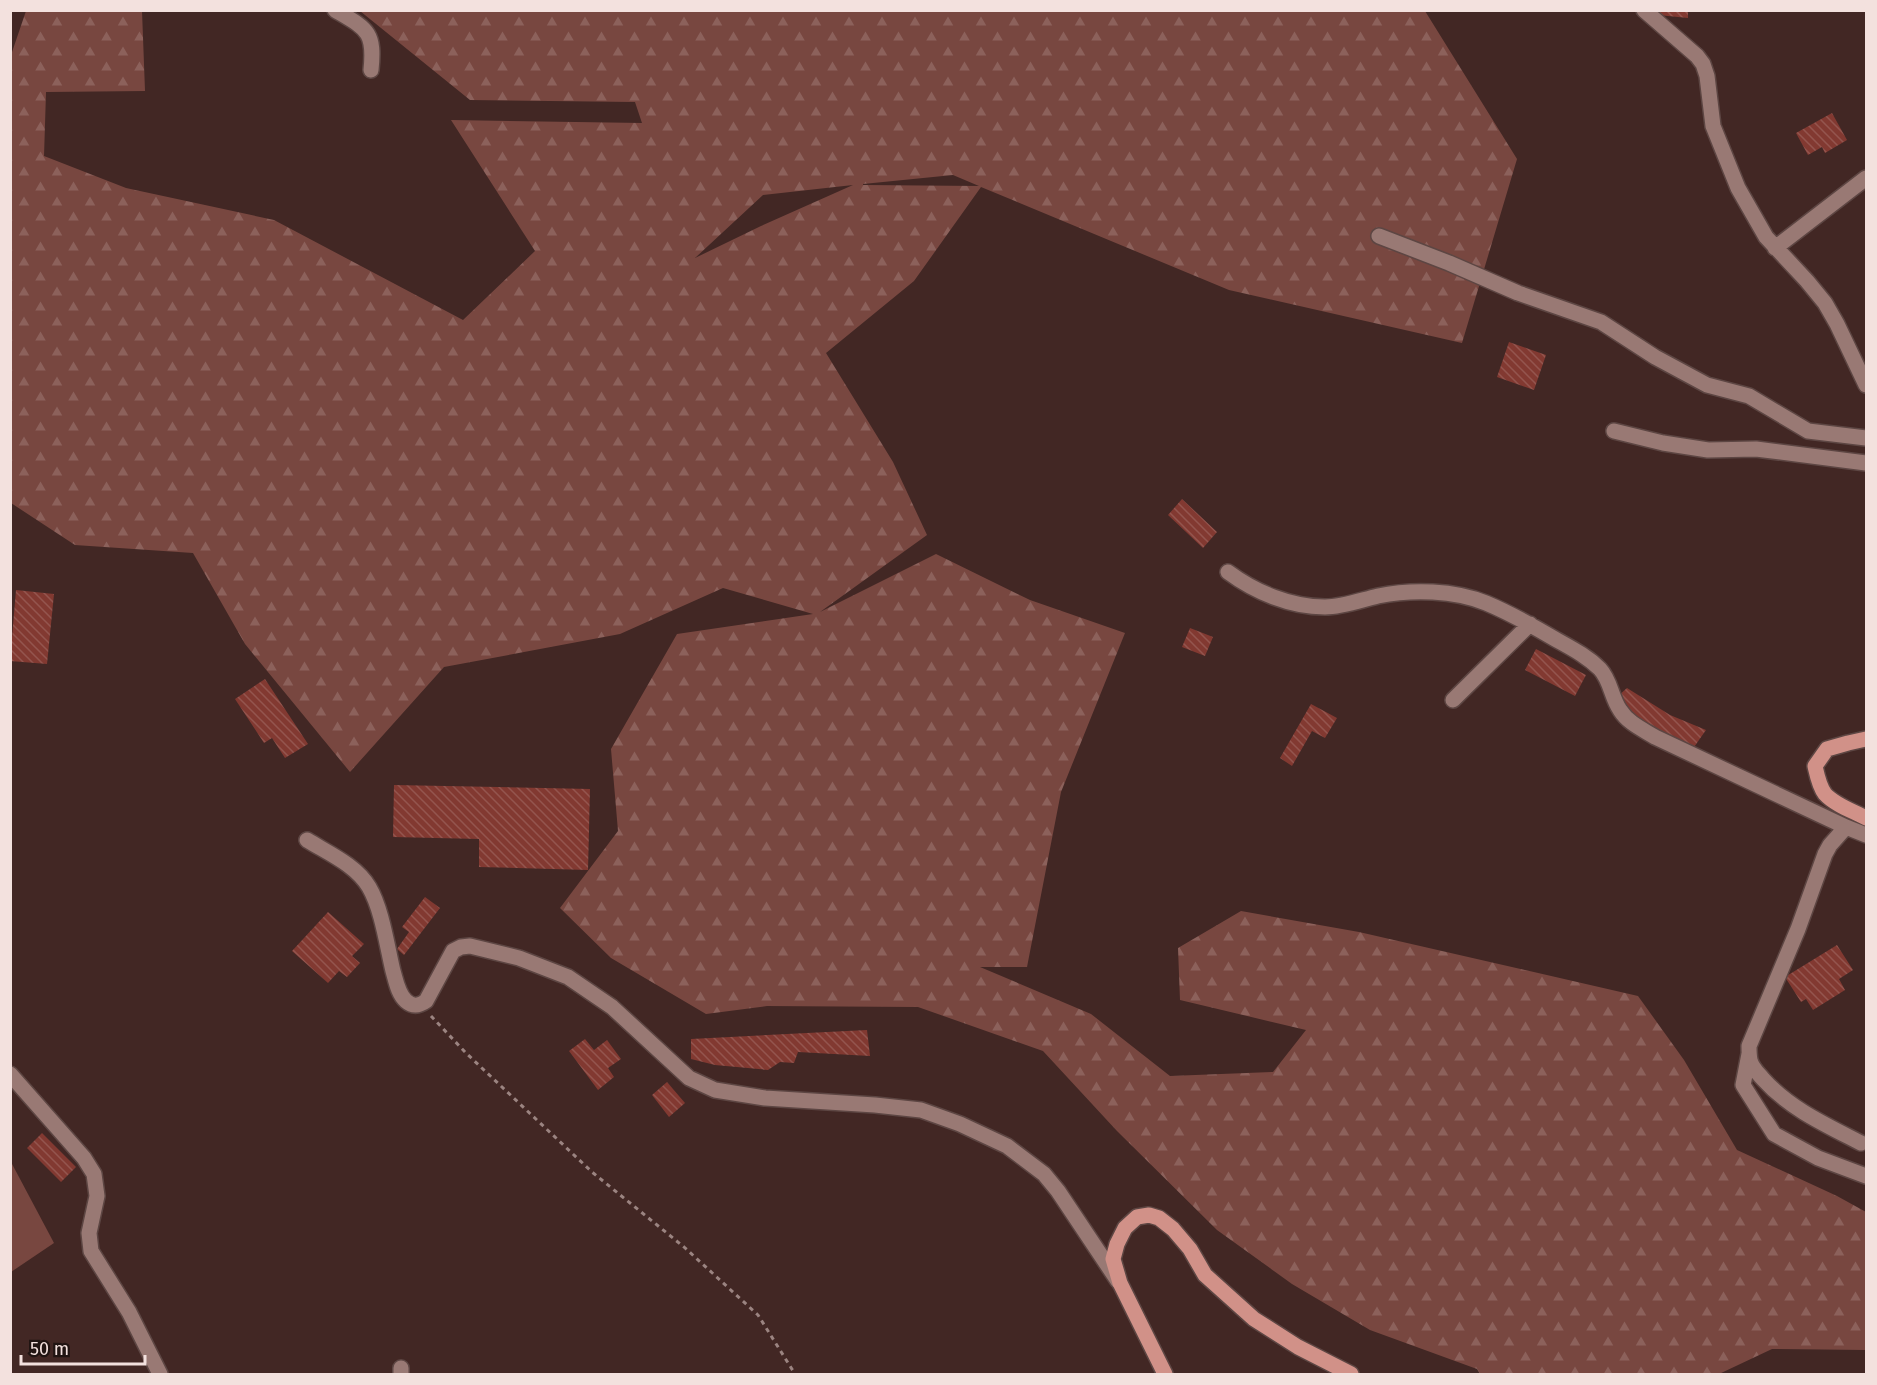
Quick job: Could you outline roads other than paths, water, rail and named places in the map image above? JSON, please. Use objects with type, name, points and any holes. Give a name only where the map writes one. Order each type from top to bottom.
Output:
[{"type":"main road","points":[[1866,739],[1848,742],[1827,750],[1815,766],[1825,794],[1866,818]]},
{"type":"main road","points":[[1165,1374],[1120,1283],[1113,1259],[1125,1228],[1137,1218],[1149,1215],[1159,1218],[1173,1229],[1190,1249],[1205,1275],[1254,1319],[1298,1347],[1350,1374]]},
{"type":"street","points":[[335,10],[364,29],[370,36],[373,45],[371,70]]},
{"type":"street","points":[[1644,10],[1697,56],[1703,64],[1707,76],[1713,126],[1738,188],[1766,237],[1825,303],[1866,385]]},
{"type":"street","points":[[1775,248],[1866,178]]},
{"type":"street","points":[[1379,236],[1449,262],[1518,293],[1601,322],[1655,357],[1707,385],[1749,396],[1808,430],[1866,438]]},
{"type":"street","points":[[1614,431],[1663,443],[1708,450],[1756,448],[1866,463]]},
{"type":"street","points":[[1228,572],[1249,587],[1299,604],[1325,607],[1408,592],[1467,597],[1486,603],[1530,624],[1587,657],[1602,671],[1610,683],[1619,709],[1630,722],[1665,742],[1866,835]]},
{"type":"street","points":[[1453,700],[1530,624]]},
{"type":"street","points":[[1846,827],[1825,854],[1798,929],[1749,1046],[1743,1085],[1774,1134],[1818,1158],[1866,1176]]},
{"type":"street","points":[[307,840],[360,874],[369,886],[376,901],[396,983],[404,999],[414,1006],[426,1001],[453,951],[470,946],[519,958],[568,977],[612,1007],[690,1078],[715,1090],[765,1098],[921,1110],[960,1125],[1007,1146],[1044,1174],[1120,1283]]},
{"type":"street","points":[[1749,1054],[1753,1067],[1772,1089],[1790,1104],[1862,1143]]},
{"type":"street","points":[[10,1074],[84,1158],[94,1174],[98,1196],[89,1233],[91,1251],[129,1311],[160,1374]]}]
